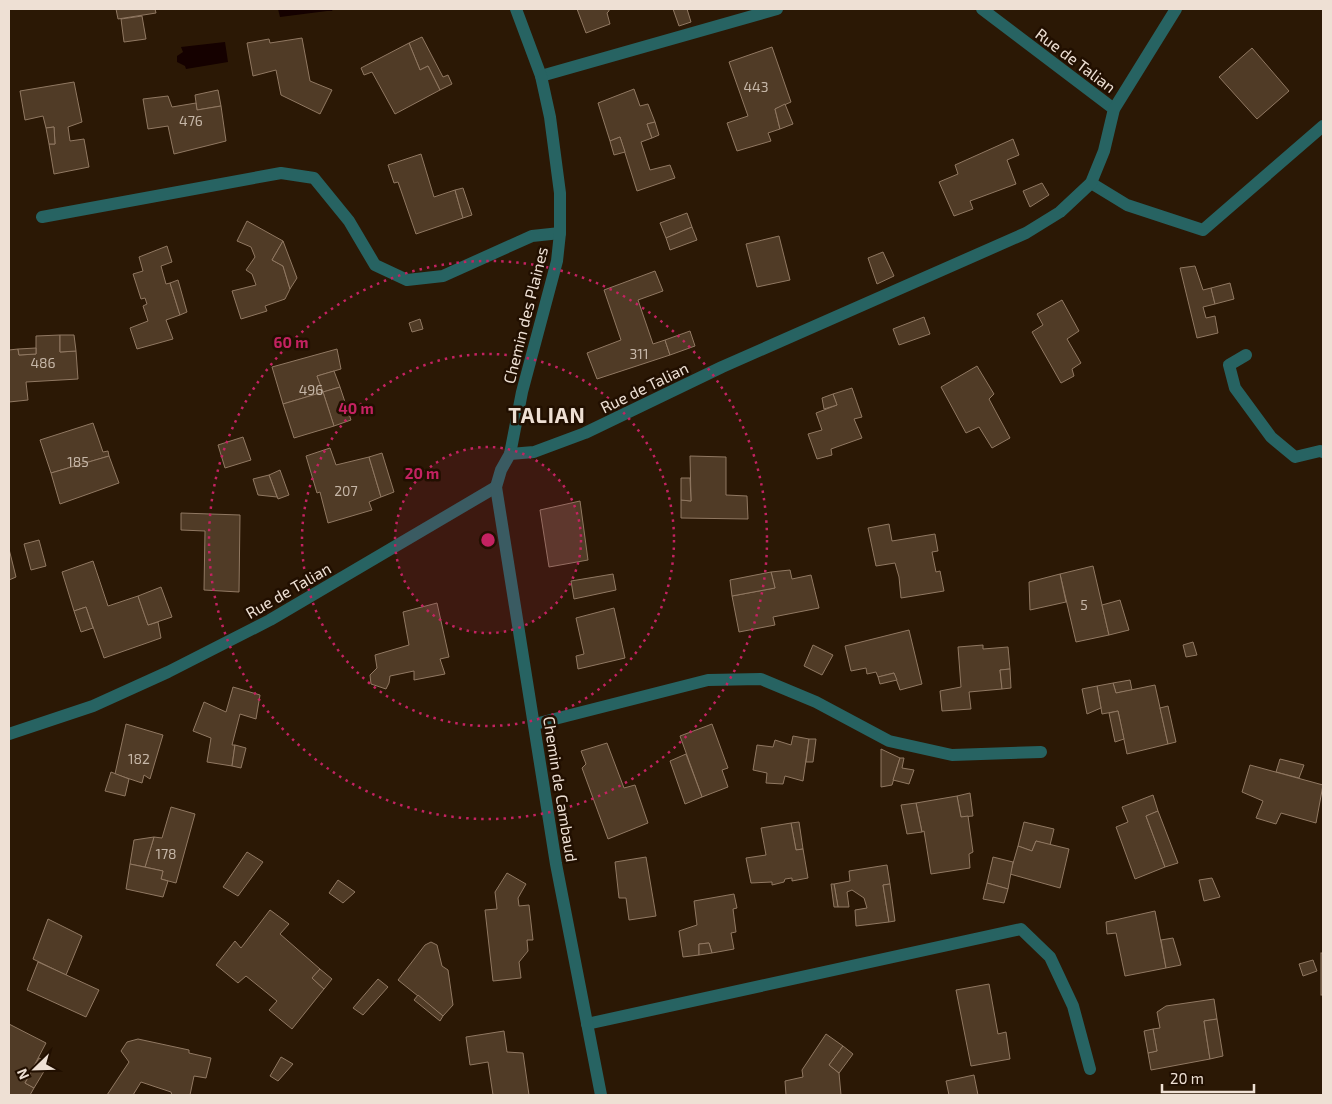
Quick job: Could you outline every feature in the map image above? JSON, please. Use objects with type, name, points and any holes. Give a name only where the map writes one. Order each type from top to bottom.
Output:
[{"type":"street","name":"Chemin des Plaines","points":[[510,454],[522,392],[557,262],[560,233],[560,193],[550,117],[542,76],[516,9]]},
{"type":"street","points":[[542,76],[777,9]]},
{"type":"street","name":"Rue de Talian","points":[[510,454],[534,452],[585,433],[722,367],[1026,233],[1060,212],[1091,183],[1104,151],[1114,109],[982,9]]},
{"type":"street","points":[[1114,109],[1176,9]]},
{"type":"street","points":[[1091,183],[1127,205],[1203,230],[1323,126]]},
{"type":"street","points":[[42,217],[281,173],[314,178],[349,221],[375,265],[408,280],[443,276],[532,236],[560,233]]},
{"type":"street","points":[[1246,355],[1229,365],[1235,388],[1271,436],[1294,457],[1323,452]]},
{"type":"street","points":[[496,487],[501,470],[510,454]]},
{"type":"street","name":"Rue de Talian","points":[[9,734],[93,706],[168,672],[270,620],[496,487]]},
{"type":"street","name":"Chemin de Cambaud","points":[[496,487],[556,864],[601,1095]]},
{"type":"street","points":[[535,724],[708,680],[760,679],[816,702],[889,741],[952,755],[1041,752]]},
{"type":"street","points":[[587,1024],[1021,929],[1050,957],[1073,1006],[1090,1069]]},
{"type":"shaded area","points":[[278,9],[333,9],[332,11],[280,17]]},
{"type":"shaded area","points":[[225,42],[228,62],[186,69],[185,66],[177,62],[177,56],[183,52],[181,47]]},
{"type":"building","points":[[116,9],[155,9],[156,13],[118,19]]},
{"type":"building","points":[[577,9],[609,9],[607,13],[610,24],[586,33]]},
{"type":"building","points":[[673,9],[687,9],[691,22],[679,26]]},
{"type":"building","points":[[142,16],[146,39],[124,42],[121,19]]},
{"type":"building","points":[[422,37],[443,77],[448,75],[452,84],[440,90],[428,66],[420,70],[409,43]]},
{"type":"building","points":[[302,38],[310,81],[332,90],[320,114],[281,95],[276,70],[253,76],[247,43],[269,39],[270,43]]},
{"type":"building","points":[[409,43],[420,70],[428,66],[440,90],[395,114],[372,72],[364,75],[361,68]]},
{"type":"building","points":[[772,47],[791,102],[775,109],[780,129],[768,133],[771,141],[737,151],[727,123],[748,116],[729,62]]},
{"type":"building","points":[[1252,48],[1289,91],[1257,119],[1219,77]]},
{"type":"building","points":[[74,82],[82,122],[68,127],[70,141],[84,139],[89,167],[54,174],[49,144],[55,144],[54,127],[46,128],[43,116],[25,120],[20,91]]},
{"type":"building","points":[[634,89],[640,106],[648,104],[655,122],[647,124],[652,138],[641,142],[650,170],[670,165],[675,178],[637,191],[620,137],[610,141],[598,103]]},
{"type":"building","points":[[218,90],[221,106],[197,110],[195,95]]},
{"type":"building","points":[[168,96],[172,107],[196,103],[197,110],[221,106],[226,141],[174,154],[168,126],[148,129],[143,99]]},
{"type":"building","points":[[785,104],[793,124],[780,129],[775,109]]},
{"type":"building","points":[[655,122],[659,135],[652,138],[647,124]]},
{"type":"building","points":[[54,127],[55,144],[49,144],[46,128]]},
{"type":"building","points":[[620,137],[625,152],[614,155],[610,141]]},
{"type":"building","points":[[1013,139],[1019,155],[1007,160],[1016,184],[970,201],[973,209],[954,216],[939,182],[958,174],[955,165]]},
{"type":"building","points":[[421,154],[434,197],[455,190],[463,218],[416,234],[398,182],[394,183],[388,165]]},
{"type":"building","points":[[1042,183],[1049,195],[1030,207],[1023,191]]},
{"type":"building","points":[[463,188],[472,215],[463,218],[455,190]]},
{"type":"building","points":[[687,213],[692,227],[666,238],[660,223]]},
{"type":"building","points":[[247,221],[283,241],[272,260],[283,266],[290,289],[285,299],[265,306],[267,311],[241,319],[232,291],[256,285],[252,274],[246,270],[255,257],[251,247],[237,241]]},
{"type":"building","points":[[692,227],[697,240],[670,250],[666,238]]},
{"type":"building","points":[[779,236],[790,280],[757,287],[746,244]]},
{"type":"building","points":[[283,241],[297,278],[290,289],[283,266],[272,260]]},
{"type":"building","points":[[167,246],[172,262],[161,266],[166,284],[170,283],[180,315],[166,320],[173,339],[137,349],[130,328],[148,321],[143,306],[147,304],[145,298],[141,299],[133,274],[143,271],[139,257]]},
{"type":"building","points":[[883,252],[894,276],[877,284],[868,258]]},
{"type":"building","points":[[1195,266],[1203,290],[1211,288],[1215,304],[1203,307],[1206,318],[1215,316],[1218,333],[1197,338],[1180,268]]},
{"type":"building","points":[[655,271],[663,291],[638,300],[653,344],[665,340],[670,355],[597,379],[587,353],[621,340],[604,290]]},
{"type":"building","points":[[178,280],[187,312],[180,315],[170,283]]},
{"type":"building","points":[[1230,283],[1234,299],[1215,304],[1211,288]]},
{"type":"building","points":[[1062,300],[1079,331],[1067,339],[1081,363],[1072,369],[1074,376],[1061,383],[1032,332],[1043,325],[1037,314]]},
{"type":"building","points":[[924,317],[930,334],[899,345],[893,329]]},
{"type":"building","points":[[420,319],[423,329],[412,332],[409,323]]},
{"type":"building","points":[[690,331],[695,346],[670,355],[665,340]]},
{"type":"building","points":[[60,335],[60,352],[76,351],[78,379],[26,382],[28,400],[9,402],[9,350],[18,349],[19,355],[36,354],[36,336]]},
{"type":"building","points":[[60,335],[74,335],[76,351],[60,352]]},
{"type":"building","points":[[36,348],[36,354],[19,355],[18,349]]},
{"type":"building","points":[[337,349],[341,369],[317,376],[323,392],[283,404],[272,367]]},
{"type":"building","points":[[977,366],[994,394],[989,399],[1010,438],[992,448],[979,427],[966,433],[941,387]]},
{"type":"building","points":[[334,371],[340,387],[323,392],[317,376]]},
{"type":"building","points":[[340,387],[351,420],[334,426],[323,392]]},
{"type":"building","points":[[852,388],[862,417],[854,419],[862,438],[831,449],[832,455],[817,459],[808,434],[822,430],[816,413],[837,405],[833,394]]},
{"type":"building","points":[[323,392],[334,426],[294,438],[283,404]]},
{"type":"building","points":[[833,394],[837,405],[824,409],[822,398]]},
{"type":"building","points":[[93,423],[103,452],[108,451],[109,456],[51,473],[40,440]]},
{"type":"building","points":[[243,437],[251,460],[225,468],[218,445]]},
{"type":"building","points":[[330,448],[336,465],[369,457],[381,497],[369,502],[372,510],[328,523],[320,492],[317,493],[306,456]]},
{"type":"building","points":[[382,453],[394,492],[381,497],[369,457]]},
{"type":"building","points":[[109,456],[119,483],[60,504],[51,473]]},
{"type":"building","points":[[690,456],[726,457],[726,495],[747,496],[748,519],[681,518],[681,500],[691,501]]},
{"type":"building","points":[[280,470],[289,495],[278,499],[269,475]]},
{"type":"building","points":[[269,475],[277,497],[258,495],[253,479]]},
{"type":"building","points":[[681,478],[690,478],[691,501],[681,500]]},
{"type":"building","points":[[580,501],[588,560],[549,567],[540,510]]},
{"type":"building","points":[[181,513],[240,515],[239,592],[204,590],[205,531],[181,530]]},
{"type":"building","points":[[889,524],[892,541],[935,534],[938,551],[932,552],[936,572],[940,571],[944,591],[901,598],[899,577],[895,563],[876,566],[868,528]]},
{"type":"building","points":[[39,540],[46,566],[31,570],[24,544]]},
{"type":"building","points":[[9,549],[16,577],[9,580]]},
{"type":"building","points":[[93,561],[108,606],[138,596],[148,625],[158,622],[161,638],[104,658],[86,607],[74,611],[62,572]]},
{"type":"building","points":[[1093,566],[1109,635],[1076,642],[1060,574]]},
{"type":"building","points":[[790,570],[792,579],[811,575],[819,608],[773,617],[775,625],[739,632],[732,596],[775,588],[771,572]]},
{"type":"building","points":[[771,572],[775,588],[732,596],[730,580]]},
{"type":"building","points":[[613,574],[616,590],[574,599],[571,581]]},
{"type":"building","points":[[1060,574],[1066,602],[1030,610],[1029,582]]},
{"type":"building","points":[[161,587],[172,617],[148,625],[138,596]]},
{"type":"building","points":[[1120,600],[1129,630],[1109,635],[1102,605]]},
{"type":"building","points":[[437,603],[449,657],[440,659],[445,674],[414,680],[414,671],[390,676],[386,689],[371,684],[370,675],[377,668],[375,655],[409,645],[403,612]]},
{"type":"building","points":[[86,607],[93,628],[81,632],[74,611]]},
{"type":"building","points":[[614,608],[625,658],[578,669],[576,656],[584,654],[576,618]]},
{"type":"building","points":[[909,630],[922,684],[900,690],[894,673],[878,677],[876,672],[867,674],[866,668],[851,671],[845,646]]},
{"type":"building","points":[[1193,642],[1197,655],[1186,657],[1183,645]]},
{"type":"building","points":[[813,645],[833,655],[822,675],[804,666]]},
{"type":"building","points":[[983,645],[983,649],[1008,647],[1010,669],[1000,670],[1002,689],[969,692],[971,709],[942,711],[940,691],[961,687],[958,647]]},
{"type":"building","points":[[1010,669],[1011,688],[1002,689],[1000,670]]},
{"type":"building","points":[[894,673],[897,680],[880,684],[878,677]]},
{"type":"building","points":[[1130,680],[1132,690],[1116,693],[1113,683]]},
{"type":"building","points":[[1113,683],[1116,693],[1155,685],[1168,744],[1127,754],[1118,711],[1102,714],[1097,686]]},
{"type":"building","points":[[1097,686],[1101,708],[1087,714],[1082,689]]},
{"type":"building","points":[[233,687],[260,695],[256,719],[240,714],[232,745],[235,745],[232,766],[207,762],[211,738],[193,731],[204,702],[226,712]]},
{"type":"building","points":[[1168,706],[1176,742],[1168,744],[1160,708]]},
{"type":"building","points":[[1118,711],[1124,739],[1115,742],[1109,713]]},
{"type":"building","points":[[126,724],[163,735],[150,779],[144,775],[142,783],[115,774]]},
{"type":"building","points":[[712,724],[728,768],[722,770],[728,787],[702,797],[680,736]]},
{"type":"building","points":[[793,736],[809,739],[803,781],[785,776],[783,784],[766,783],[767,773],[753,770],[757,745],[773,747],[775,740],[791,745]]},
{"type":"building","points":[[809,739],[816,739],[813,762],[806,762]]},
{"type":"building","points":[[607,743],[624,788],[635,785],[648,823],[608,839],[582,768],[586,764],[581,751]]},
{"type":"building","points":[[235,745],[246,748],[241,768],[232,766]]},
{"type":"building","points":[[881,749],[900,758],[892,785],[881,787]]},
{"type":"building","points":[[686,754],[702,797],[685,804],[670,761]]},
{"type":"building","points":[[900,758],[904,758],[902,768],[914,770],[909,784],[893,780]]},
{"type":"building","points":[[1280,759],[1304,765],[1299,778],[1276,772]]},
{"type":"building","points":[[1250,765],[1323,785],[1316,823],[1281,813],[1276,824],[1256,818],[1263,801],[1242,792]]},
{"type":"building","points":[[111,772],[129,779],[125,796],[105,791]]},
{"type":"building","points":[[970,793],[973,816],[961,817],[957,796]]},
{"type":"building","points":[[1153,795],[1158,811],[1146,816],[1165,867],[1135,879],[1116,827],[1128,822],[1122,807]]},
{"type":"building","points":[[957,796],[961,817],[968,816],[973,852],[969,854],[970,868],[931,874],[924,831],[922,832],[916,803]]},
{"type":"building","points":[[916,803],[922,832],[907,834],[901,805]]},
{"type":"building","points":[[171,807],[195,814],[176,883],[161,879],[163,871],[145,867],[154,837],[162,838]]},
{"type":"building","points":[[1158,811],[1178,863],[1165,867],[1146,816]]},
{"type":"building","points":[[799,822],[803,849],[796,850],[791,823]]},
{"type":"building","points":[[1024,822],[1054,829],[1050,845],[1036,841],[1032,851],[1018,846]]},
{"type":"building","points":[[791,823],[796,850],[803,849],[808,878],[792,881],[792,878],[785,879],[784,882],[772,885],[772,882],[751,883],[746,858],[766,855],[761,828]]},
{"type":"building","points":[[154,837],[145,867],[130,864],[134,840]]},
{"type":"building","points":[[1036,841],[1069,849],[1060,888],[1010,874],[1018,846],[1032,851]]},
{"type":"building","points":[[247,852],[263,862],[238,896],[223,887]]},
{"type":"building","points":[[646,857],[656,916],[629,920],[626,898],[619,898],[615,862]]},
{"type":"building","points":[[993,857],[1013,862],[1008,889],[987,883]]},
{"type":"building","points":[[130,864],[163,871],[161,879],[168,881],[163,897],[126,889]]},
{"type":"building","points":[[887,865],[890,884],[883,885],[889,922],[856,926],[855,910],[867,908],[864,898],[852,890],[847,892],[849,907],[838,907],[834,884],[850,881],[849,871]]},
{"type":"building","points":[[507,873],[526,884],[518,898],[519,906],[529,905],[533,940],[527,940],[528,951],[519,962],[521,978],[493,981],[485,910],[497,909],[495,892]]},
{"type":"building","points":[[1212,878],[1220,897],[1204,901],[1199,880]]},
{"type":"building","points":[[338,880],[355,892],[343,903],[329,893]]},
{"type":"building","points":[[987,883],[1008,889],[1004,903],[983,899]]},
{"type":"building","points":[[831,884],[834,884],[838,907],[834,907]]},
{"type":"building","points":[[890,884],[895,921],[889,922],[883,885]]},
{"type":"building","points":[[734,894],[737,908],[733,909],[736,932],[731,933],[734,949],[712,953],[709,943],[699,944],[699,955],[683,957],[679,931],[697,925],[694,901]]},
{"type":"building","points":[[270,910],[289,924],[280,934],[320,969],[312,978],[324,989],[292,1029],[269,1010],[277,1001],[246,976],[238,983],[216,965],[235,941],[241,948]]},
{"type":"building","points":[[1155,911],[1166,968],[1125,976],[1116,933],[1107,934],[1106,922]]},
{"type":"building","points":[[48,919],[82,936],[66,975],[33,959]]},
{"type":"building","points":[[1173,938],[1181,965],[1166,968],[1161,940]]},
{"type":"building","points":[[431,942],[437,945],[442,966],[448,970],[453,1005],[443,1016],[398,980],[425,945]]},
{"type":"building","points":[[709,943],[712,953],[699,955],[699,944]]},
{"type":"building","points":[[1321,953],[1323,953],[1323,995],[1321,995]]},
{"type":"building","points":[[1313,960],[1317,971],[1303,976],[1299,964]]},
{"type":"building","points":[[38,962],[99,990],[86,1017],[27,990]]},
{"type":"building","points":[[320,969],[332,979],[324,989],[312,978]]},
{"type":"building","points":[[378,979],[388,987],[363,1015],[353,1008]]},
{"type":"building","points":[[989,984],[998,1034],[1006,1032],[1010,1059],[971,1066],[956,990]]},
{"type":"building","points":[[418,995],[443,1016],[440,1021],[414,1000]]},
{"type":"building","points":[[1214,999],[1217,1019],[1204,1021],[1210,1059],[1151,1070],[1148,1053],[1157,1051],[1153,1029],[1160,1028],[1157,1012],[1166,1006]]},
{"type":"building","points":[[1217,1019],[1223,1056],[1210,1059],[1204,1021]]},
{"type":"building","points":[[9,1024],[46,1043],[25,1083],[34,1088],[30,1095],[9,1095]]},
{"type":"building","points":[[1153,1029],[1157,1051],[1148,1053],[1144,1031]]},
{"type":"building","points":[[504,1031],[507,1052],[523,1053],[529,1095],[493,1095],[488,1062],[470,1065],[466,1037]]},
{"type":"building","points":[[826,1034],[843,1046],[829,1065],[839,1073],[841,1095],[786,1095],[785,1081],[803,1077],[802,1070]]},
{"type":"building","points":[[138,1039],[189,1050],[189,1053],[211,1058],[206,1078],[194,1076],[190,1095],[172,1095],[171,1092],[141,1082],[133,1095],[107,1095],[129,1062],[121,1051],[127,1042]]},
{"type":"building","points":[[843,1046],[853,1054],[839,1073],[829,1065]]},
{"type":"building","points":[[281,1057],[293,1064],[278,1081],[270,1076]]},
{"type":"building","points":[[39,1058],[49,1063],[34,1088],[25,1083]]},
{"type":"building","points":[[974,1075],[978,1095],[949,1095],[946,1081]]},
{"type":"district","name":"TALIAN","points":[[547,414]]}]
